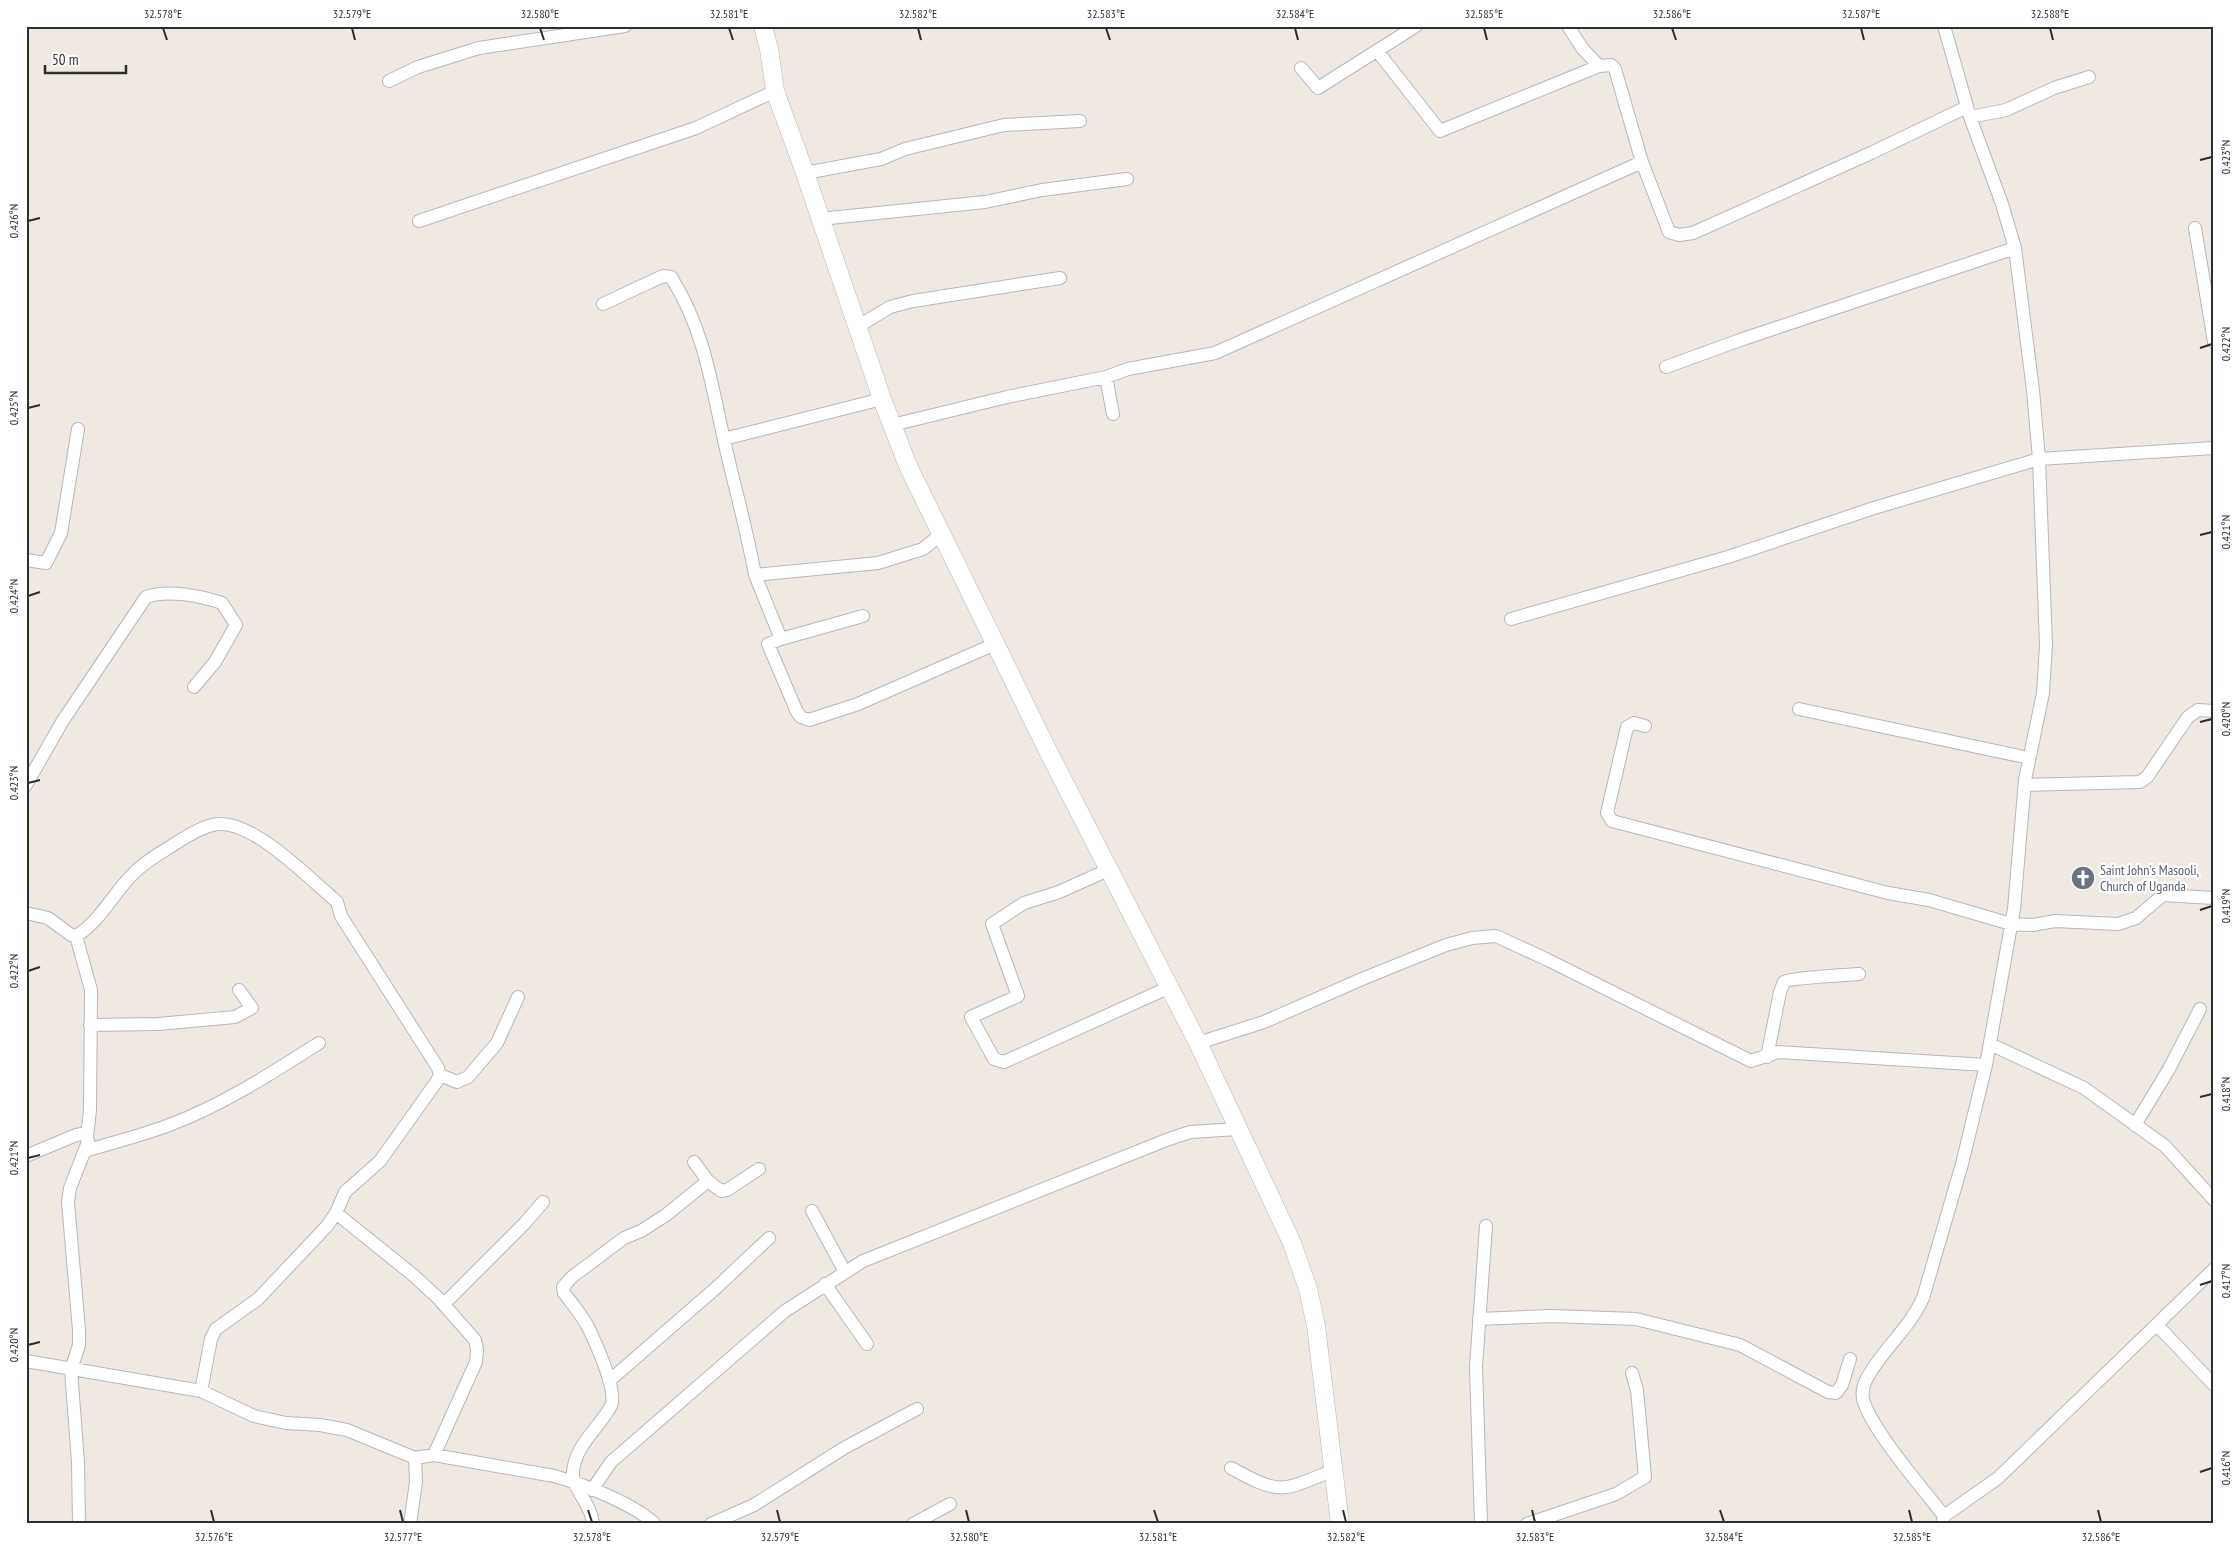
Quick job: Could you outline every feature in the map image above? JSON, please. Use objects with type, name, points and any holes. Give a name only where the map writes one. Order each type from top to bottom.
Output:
[{"type":"street","points":[[389,81],[418,67],[479,48],[624,26]]},
{"type":"street","points":[[763,26],[770,49],[775,90],[882,399],[908,466],[940,535],[1108,870],[1198,1043],[1292,1243],[1308,1289],[1316,1326],[1340,1524]]},
{"type":"street","points":[[1301,68],[1318,88],[1378,52],[1416,26]]},
{"type":"street","points":[[1568,26],[1582,48],[1599,66]]},
{"type":"street","points":[[1944,26],[1968,112],[2002,204],[2014,248],[2033,390],[2039,459],[2046,645],[2043,693],[2025,785],[2011,924],[1986,1065],[1962,1164],[1923,1298],[1915,1313],[1873,1369],[1863,1388],[1863,1399],[1877,1426],[1943,1520],[1998,1478],[2157,1325],[2212,1275]]},
{"type":"street","points":[[1378,52],[1440,131],[1599,66],[1606,64],[1615,69],[1642,162],[1669,232],[1684,235],[1968,112],[2006,110],[2054,88],[2089,77]]},
{"type":"street","points":[[419,221],[696,128],[775,90]]},
{"type":"street","points":[[805,173],[881,159],[905,150],[1004,125],[1080,121]]},
{"type":"street","points":[[892,425],[1106,377],[1128,369],[1216,353],[1642,162]]},
{"type":"street","points":[[820,219],[985,202],[1042,190],[1127,179]]},
{"type":"street","points":[[2195,228],[2214,342]]},
{"type":"street","points":[[1666,368],[1743,339],[2014,248]]},
{"type":"street","points":[[603,304],[660,277],[670,277],[682,296],[702,342],[713,381],[724,439],[755,575],[781,639]]},
{"type":"street","points":[[857,327],[890,307],[913,301],[1060,278]]},
{"type":"street","points":[[1106,377],[1113,414]]},
{"type":"street","points":[[724,439],[882,399]]},
{"type":"street","points":[[26,560],[46,563],[61,533],[78,428]]},
{"type":"street","points":[[1511,619],[1728,557],[1874,508],[2039,459],[2214,448]]},
{"type":"street","points":[[755,575],[878,562],[923,550],[940,535]]},
{"type":"street","points":[[26,785],[62,722],[146,597],[157,593],[201,596],[222,603],[236,625],[215,662],[194,687]]},
{"type":"street","points":[[863,616],[768,644],[796,712],[801,717],[808,720],[858,704],[995,644]]},
{"type":"street","points":[[1799,709],[2029,758]]},
{"type":"street","points":[[2025,785],[2140,782],[2147,777],[2169,748],[2188,717],[2198,710],[2214,711]]},
{"type":"street","points":[[1645,726],[1634,723],[1627,727],[1607,812],[1612,822],[1888,893],[1929,900],[2011,924],[2032,925],[2055,921],[2118,924],[2136,918],[2163,895],[2214,898]]},
{"type":"street","points":[[76,936],[90,924],[133,873],[150,860],[202,829],[216,824],[232,826],[266,840],[337,902],[341,916],[435,1061],[440,1075],[457,1082],[468,1077],[496,1043],[518,997]]},
{"type":"street","points":[[1108,870],[1059,892],[1024,903],[992,924],[1018,996],[971,1018],[994,1059],[1004,1062],[1170,987]]},
{"type":"street","points":[[26,913],[48,918],[71,935],[76,936]]},
{"type":"street","points":[[76,936],[91,990],[90,1110],[85,1151],[70,1188],[68,1202],[79,1338],[79,1345],[71,1370],[78,1462],[79,1524]]},
{"type":"street","points":[[1198,1043],[1264,1022],[1446,945],[1472,938],[1496,936],[1548,960],[1750,1062],[1778,1052],[1986,1065]]},
{"type":"street","points":[[1767,1057],[1780,992],[1784,982],[1793,978],[1820,978],[1859,974]]},
{"type":"street","points":[[90,1025],[158,1024],[210,1017],[235,1017],[252,1008],[239,990]]},
{"type":"street","points":[[2135,1125],[2169,1069],[2200,1009]]},
{"type":"street","points":[[85,1151],[172,1124],[210,1108],[257,1082],[319,1043]]},
{"type":"street","points":[[1990,1044],[2084,1088],[2165,1146],[2189,1170],[2214,1200]]},
{"type":"street","points":[[201,1391],[211,1339],[216,1329],[258,1300],[336,1213],[345,1192],[380,1161],[440,1075]]},
{"type":"street","points":[[592,1490],[603,1472],[624,1450],[785,1311],[863,1261],[1169,1139],[1198,1131],[1238,1130]]},
{"type":"street","points":[[26,1156],[76,1135],[82,1134],[87,1137]]},
{"type":"street","points":[[694,1162],[708,1181],[721,1190],[727,1190],[759,1169]]},
{"type":"street","points":[[592,1524],[589,1506],[573,1481],[573,1469],[582,1446],[613,1401],[614,1395],[590,1330],[564,1293],[563,1287],[572,1277],[624,1238],[641,1231],[658,1220],[708,1181]]},
{"type":"street","points":[[444,1304],[524,1224],[543,1202]]},
{"type":"street","points":[[812,1211],[845,1272]]},
{"type":"street","points":[[336,1213],[413,1275],[444,1304],[475,1340],[478,1350],[476,1362],[434,1455]]},
{"type":"street","points":[[1481,1524],[1476,1368],[1486,1226]]},
{"type":"street","points":[[609,1381],[716,1288],[769,1238]]},
{"type":"street","points":[[825,1284],[867,1344]]},
{"type":"street","points":[[1479,1319],[1551,1316],[1636,1319],[1740,1345],[1828,1392],[1836,1393],[1842,1385],[1850,1359]]},
{"type":"street","points":[[2157,1325],[2214,1385]]},
{"type":"street","points":[[26,1361],[201,1391],[254,1416],[286,1423],[320,1425],[347,1430],[415,1458],[434,1455],[535,1471],[573,1481],[625,1505],[655,1524]]},
{"type":"street","points":[[1527,1524],[1616,1494],[1645,1477],[1637,1390],[1632,1374]]},
{"type":"street","points":[[710,1524],[754,1505],[844,1448],[917,1409]]},
{"type":"street","points":[[410,1524],[416,1482],[415,1458]]},
{"type":"street","points":[[1231,1468],[1269,1488],[1284,1489],[1334,1470]]},
{"type":"street","points":[[914,1524],[950,1504]]},
{"type":"place","name":"Saint John's Masooli, Church of Uganda","points":[[2083,878]]}]
